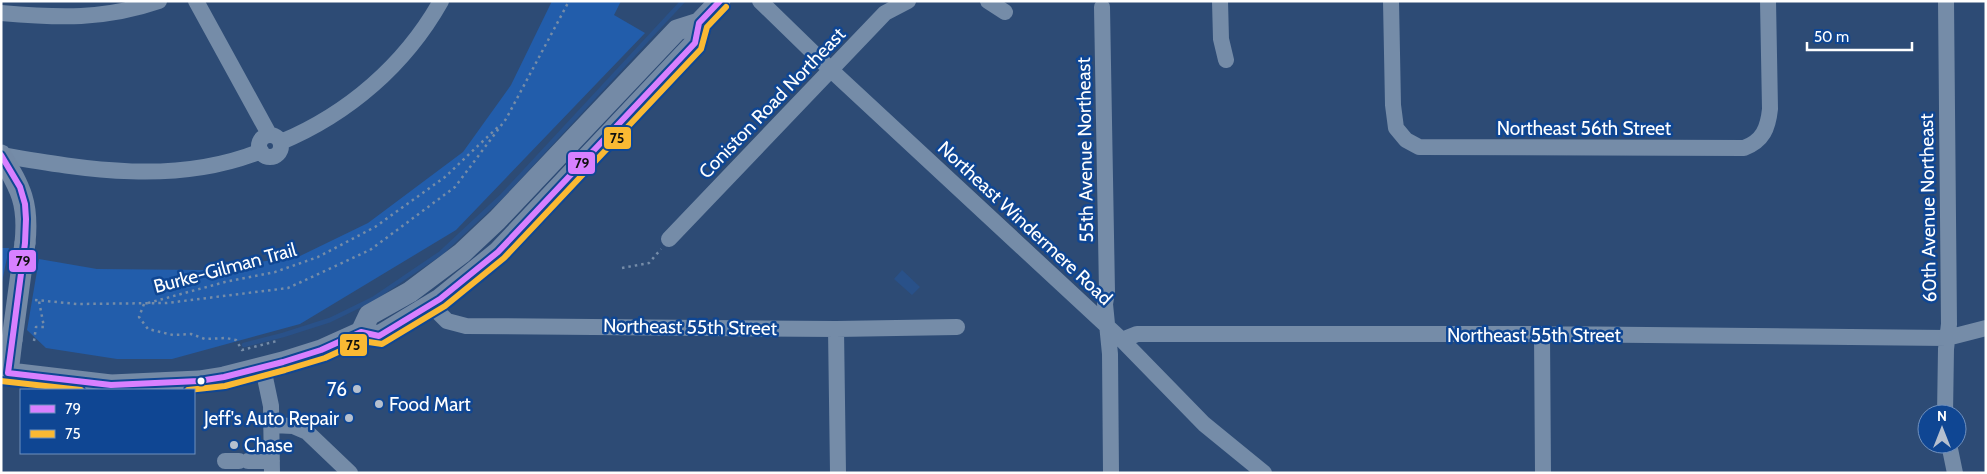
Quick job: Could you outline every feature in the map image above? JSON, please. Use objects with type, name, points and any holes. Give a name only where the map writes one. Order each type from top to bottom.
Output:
[{"type":"main road","points":[[361,332],[369,315],[410,292],[462,253],[504,212],[677,30],[698,23],[720,1]]},
{"type":"main road","points":[[1,155],[20,188],[26,219],[25,243],[12,340],[5,373],[111,385],[199,381],[263,368],[321,350],[361,332],[379,336],[431,305],[478,269],[515,235],[695,43],[698,23]]},
{"type":"street","points":[[1,13],[58,18],[86,17],[114,14],[159,1]]},
{"type":"street","points":[[196,1],[275,138]]},
{"type":"street","points":[[1,155],[118,172],[144,173],[197,168],[223,163],[260,151],[260,142],[263,137],[275,138],[306,132],[365,92],[415,41],[441,1]]},
{"type":"street","name":"Northeast Windermere Road","points":[[760,1],[831,70],[1122,340],[1204,424],[1264,473]]},
{"type":"street","name":"Coniston Road Northeast","points":[[669,239],[885,13],[908,1]]},
{"type":"street","points":[[988,1],[1005,12]]},
{"type":"street","points":[[1220,1],[1221,39],[1226,60]]},
{"type":"street","name":"Northeast 56th Street","points":[[1391,1],[1393,105],[1396,128],[1406,140],[1420,147],[1744,148],[1753,145],[1761,138],[1768,125],[1770,109],[1768,1]]},
{"type":"street","name":"60th Avenue Northeast","points":[[1945,404],[1949,324],[1946,1]]},
{"type":"street","name":"55th Avenue Northeast","points":[[1102,6],[1108,292],[1105,304],[1110,354],[1111,473]]},
{"type":"street","name":"Northeast 55th Street","points":[[431,305],[447,320],[466,326],[957,328]]},
{"type":"street","name":"Northeast 55th Street","points":[[1122,340],[1137,334],[1542,334],[1947,338],[1986,328]]},
{"type":"street","points":[[836,329],[838,473]]},
{"type":"street","points":[[1542,334],[1543,473]]},
{"type":"street","points":[[237,462],[272,467],[270,400],[263,368]]},
{"type":"street","points":[[272,426],[293,426],[307,432],[350,473]]},
{"type":"street","points":[[1951,454],[1955,473]]},
{"type":"path","points":[[30,299],[76,304],[144,304],[167,303],[288,288],[370,250],[455,187],[506,119],[569,1]]},
{"type":"path","name":"Burke-Gilman Trail","points":[[144,304],[225,282],[275,272],[318,257],[375,227],[446,177],[506,119]]},
{"type":"path","points":[[622,268],[652,261]]},
{"type":"path","points":[[34,341],[36,327],[44,327],[39,301]]},
{"type":"path","points":[[144,304],[138,317],[148,329],[173,335],[191,334],[205,339],[226,338],[236,340],[242,350],[277,341],[278,343]]},
{"type":"shaded area","points":[[552,1],[621,1],[614,15],[645,33],[456,230],[300,324],[172,359],[117,359],[46,348],[27,330],[39,259],[97,269],[203,270],[300,256],[368,223],[463,152],[511,85]]},
{"type":"shaded area","points":[[1,248],[9,248],[1,287]]},
{"type":"shaded area","points":[[902,270],[920,287],[912,295],[894,279]]},
{"type":"waterway","points":[[244,345],[330,320],[373,299],[441,253],[501,197],[683,1]]},
{"type":"transit line","name":"79","points":[[8,373],[111,385],[199,381],[224,377],[283,362],[321,350],[361,332],[379,336],[440,299],[498,252],[695,43],[699,23],[720,1]]},
{"type":"transit line","name":"75","points":[[195,389],[225,386],[285,370],[325,358],[362,341],[382,344],[445,306],[504,258],[701,49],[707,27],[726,7]]},
{"type":"transit line","name":"79","points":[[1,155],[20,187],[25,204],[26,219],[25,243],[8,373]]},
{"type":"transit line","name":"75","points":[[1,381],[72,389]]},
{"type":"place","name":"76","points":[[357,389]]},
{"type":"place","name":"Food Mart","points":[[379,404]]},
{"type":"place","name":"Jeff's Auto Repair","points":[[349,418]]},
{"type":"place","name":"Chase","points":[[234,445]]}]
